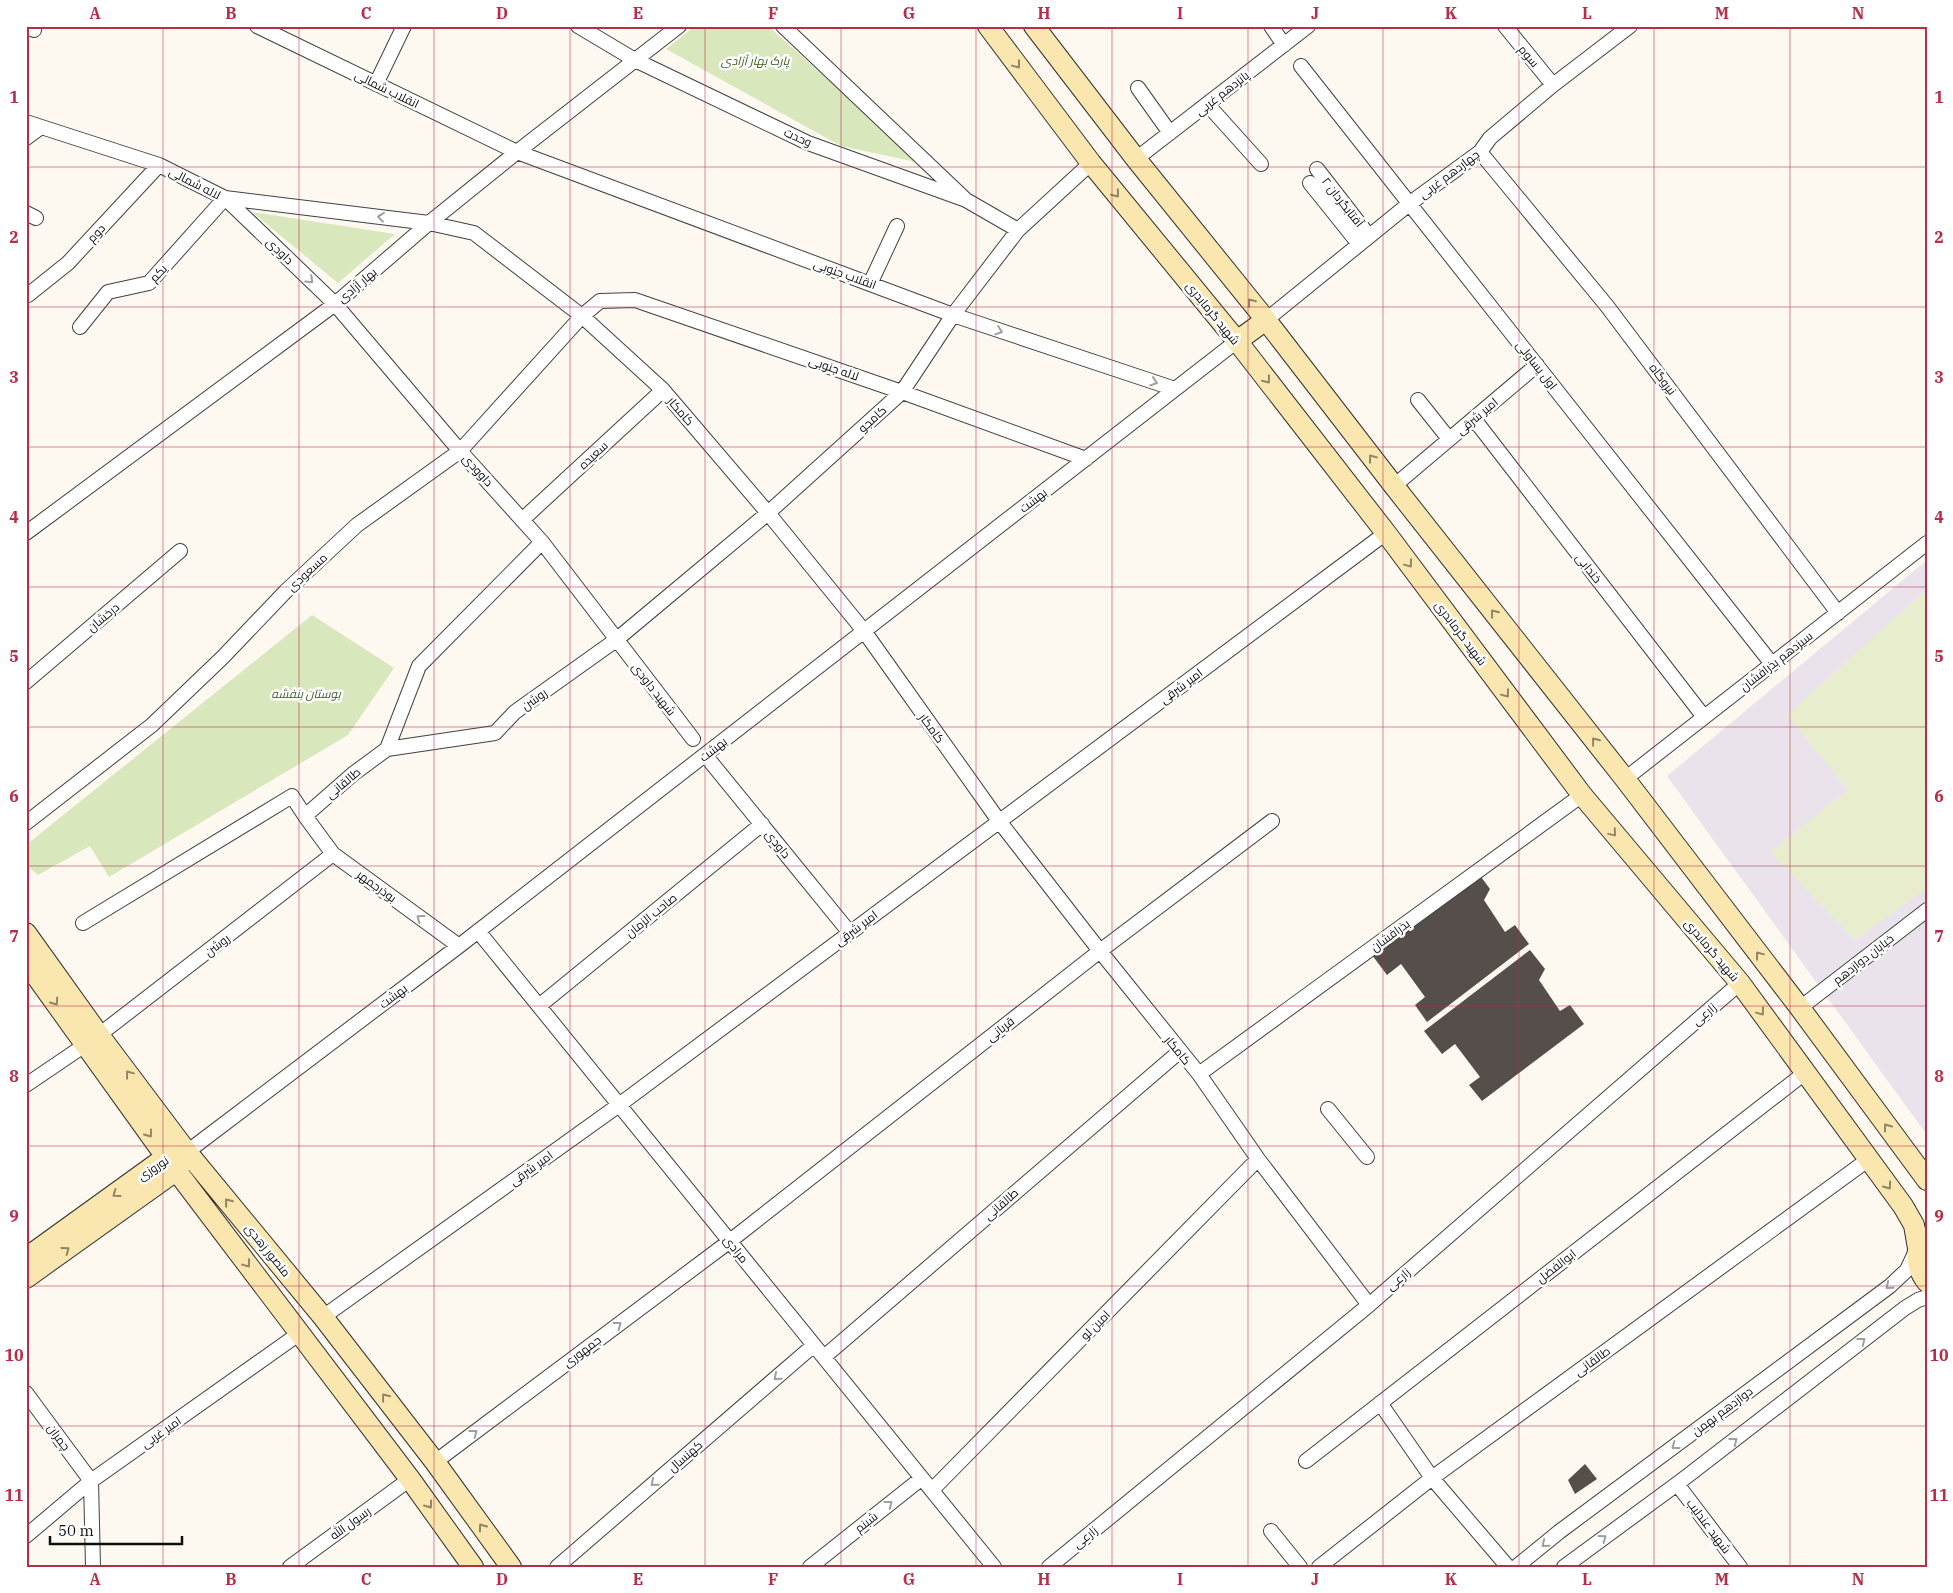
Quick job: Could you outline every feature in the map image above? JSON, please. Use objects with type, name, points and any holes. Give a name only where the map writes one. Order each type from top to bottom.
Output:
[{"type":"main road","name":"شهید گرمابدری","points":[[988,26],[1091,163],[1237,341],[1386,533],[1582,795],[1740,983],[1903,1206],[1922,1240],[1917,1260],[1920,1271],[1927,1282]]},
{"type":"main road","points":[[1034,26],[1136,159],[1266,320],[1625,779],[1800,1008],[1927,1180]]},
{"type":"main road","points":[[1237,341],[1266,320]]},
{"type":"main road","name":"منصور زهدی","points":[[26,933],[172,1164],[410,1479],[473,1567]]},
{"type":"main road","name":"منصور زهدی","points":[[26,962],[187,1152],[323,1317],[435,1462],[510,1567]]},
{"type":"main road","name":"نوروزی","points":[[26,1278],[187,1152]]},
{"type":"main road","name":"نوروزی","points":[[26,1258],[172,1164]]},
{"type":"main road","points":[[300,1333],[323,1317]]},
{"type":"street","name":"انقلاب شمالی","points":[[258,26],[517,152]]},
{"type":"street","points":[[376,84],[404,26]]},
{"type":"street","name":"وحدت","points":[[578,26],[635,60],[808,142],[966,200],[1018,230]]},
{"type":"street","name":"بهار آزادی","points":[[26,533],[335,304],[429,223],[679,26]]},
{"type":"street","name":"وحدت","points":[[783,26],[966,200]]},
{"type":"street","points":[[1271,26],[1284,44]]},
{"type":"street","name":"پانزدهم غربی","points":[[1136,159],[1308,26]]},
{"type":"street","name":"سوم","points":[[1505,26],[1554,85]]},
{"type":"street","name":"چهاردهم غربی","points":[[1266,320],[1408,204],[1480,152],[1490,138],[1626,28]]},
{"type":"street","name":"اول یساولی","points":[[1301,66],[1772,664]]},
{"type":"street","points":[[1138,88],[1170,133]]},
{"type":"street","points":[[1207,104],[1261,164]]},
{"type":"street","name":"لاله شمالی","points":[[26,122],[159,165],[225,198],[429,223]]},
{"type":"street","points":[[26,138],[41,126]]},
{"type":"street","name":"انقلاب جنوبی","points":[[517,152],[953,315],[1175,390]]},
{"type":"street","name":"نیروگاه","points":[[1480,152],[1608,306],[1838,613]]},
{"type":"street","name":"کامجو","points":[[616,640],[768,513],[902,392],[953,315],[1018,230],[1091,163]]},
{"type":"street","name":"دوم","points":[[28,295],[68,263],[159,165]]},
{"type":"street","name":"آفتابگردان ۲","points":[[1317,169],[1364,240]]},
{"type":"street","points":[[1310,183],[1364,240]]},
{"type":"street","name":"داودی","points":[[225,198],[335,304]]},
{"type":"street","name":"یکم","points":[[80,328],[108,292],[149,283],[225,198]]},
{"type":"street","name":"کامکار","points":[[429,223],[474,233],[582,316],[663,390],[768,513],[864,631],[1000,821],[1179,1052],[1199,1074],[1258,1159],[1369,1305]]},
{"type":"street","points":[[870,284],[897,226]]},
{"type":"street","name":"لاله جنوبی","points":[[582,316],[600,301],[635,300],[902,392],[1086,459]]},
{"type":"street","name":"داوودی","points":[[335,304],[460,451],[542,542],[616,640]]},
{"type":"street","name":"مسعودی","points":[[26,822],[152,726],[286,591],[357,525],[460,451],[582,316]]},
{"type":"street","name":"بهشت","points":[[187,1152],[478,932],[1237,341]]},
{"type":"street","name":"امیر شرقی","points":[[1394,486],[1537,365]]},
{"type":"street","name":"سعیده","points":[[522,520],[663,390]]},
{"type":"street","points":[[1418,400],[1449,440]]},
{"type":"street","name":"خندابی","points":[[1474,419],[1704,717]]},
{"type":"street","name":"امیر شرقی","points":[[323,1317],[619,1105],[1386,533]]},
{"type":"street","points":[[387,749],[419,666],[542,542]]},
{"type":"street","name":"سیزدهم بذرافشان","points":[[1625,779],[1927,543]]},
{"type":"street","name":"درخشان","points":[[26,682],[180,551]]},
{"type":"street","name":"شهید داودی","points":[[616,640],[693,738]]},
{"type":"street","name":"روشن","points":[[387,749],[495,733],[516,712],[616,640]]},
{"type":"street","name":"طالقانی","points":[[305,816],[352,774],[387,749]]},
{"type":"street","name":"داودی","points":[[705,755],[850,933]]},
{"type":"street","name":"بذرافشان","points":[[1199,1074],[1582,795]]},
{"type":"street","points":[[83,923],[292,796],[305,816]]},
{"type":"street","name":"بوذرجمهر","points":[[305,816],[333,854],[459,946]]},
{"type":"street","name":"قربانی","points":[[730,1241],[1100,951],[1272,821]]},
{"type":"street","name":"صاحب الزمان","points":[[539,1006],[762,824]]},
{"type":"street","name":"روشن","points":[[26,1085],[92,1040],[333,854]]},
{"type":"street","name":"خیابان دوازدهم","points":[[1800,1008],[1927,910]]},
{"type":"street","name":"مرادی","points":[[478,932],[994,1567]]},
{"type":"street","name":"زارعی","points":[[1049,1567],[1369,1305],[1740,983]]},
{"type":"street","name":"طالقانی","points":[[824,1357],[1179,1052]]},
{"type":"street","name":"ابوالفضل","points":[[1306,1462],[1806,1072]]},
{"type":"street","points":[[1328,1109],[1367,1157]]},
{"type":"street","name":"امین لو","points":[[932,1490],[1258,1159]]},
{"type":"street","name":"طالقانی","points":[[1319,1567],[1432,1478],[1869,1159]]},
{"type":"street","name":"دوازدهم بهمن","points":[[1516,1567],[1559,1532],[1890,1286],[1907,1270],[1922,1240]]},
{"type":"street","name":"جمهوری","points":[[435,1462],[730,1241]]},
{"type":"street","points":[[1566,1566],[1677,1484],[1905,1308],[1927,1297]]},
{"type":"street","name":"امیر غربی","points":[[26,1536],[91,1482],[300,1333]]},
{"type":"street","name":"کهنسال","points":[[557,1567],[814,1345]]},
{"type":"street","name":"چمران","points":[[26,1393],[91,1482]]},
{"type":"street","points":[[1380,1403],[1432,1478],[1508,1567]]},
{"type":"street","name":"شبنم","points":[[810,1567],[922,1478]]},
{"type":"street","name":"رسول الله","points":[[290,1567],[410,1479]]},
{"type":"street","points":[[91,1482],[94,1567]]},
{"type":"street","name":"شهید عندلیب","points":[[1677,1484],[1740,1567]]},
{"type":"street","points":[[1271,1530],[1300,1567]]},
{"type":"shaded area","points":[[1927,560],[1927,1135],[1667,776]]},
{"type":"green space","name":"پارک بهار آزادی","points":[[695,26],[768,26],[921,163],[841,146],[666,49]]},
{"type":"green space","points":[[252,212],[395,234],[338,283]]},
{"type":"green space","points":[[1927,589],[1927,888],[1855,940],[1770,852],[1848,790],[1787,715]]},
{"type":"green space","name":"بوستان بنفشه","points":[[312,615],[394,668],[348,735],[109,877],[90,846],[38,875],[26,865],[26,845]]},
{"type":"building","points":[[1476,870],[1490,889],[1484,900],[1505,932],[1515,925],[1529,944],[1427,1022],[1415,1005],[1425,997],[1401,964],[1387,975],[1369,951]]},
{"type":"building","points":[[1530,950],[1545,969],[1539,980],[1560,1011],[1570,1005],[1584,1024],[1482,1101],[1469,1085],[1480,1077],[1455,1044],[1442,1054],[1424,1031]]},
{"type":"building","points":[[1585,1464],[1597,1479],[1575,1494],[1568,1480]]}]
